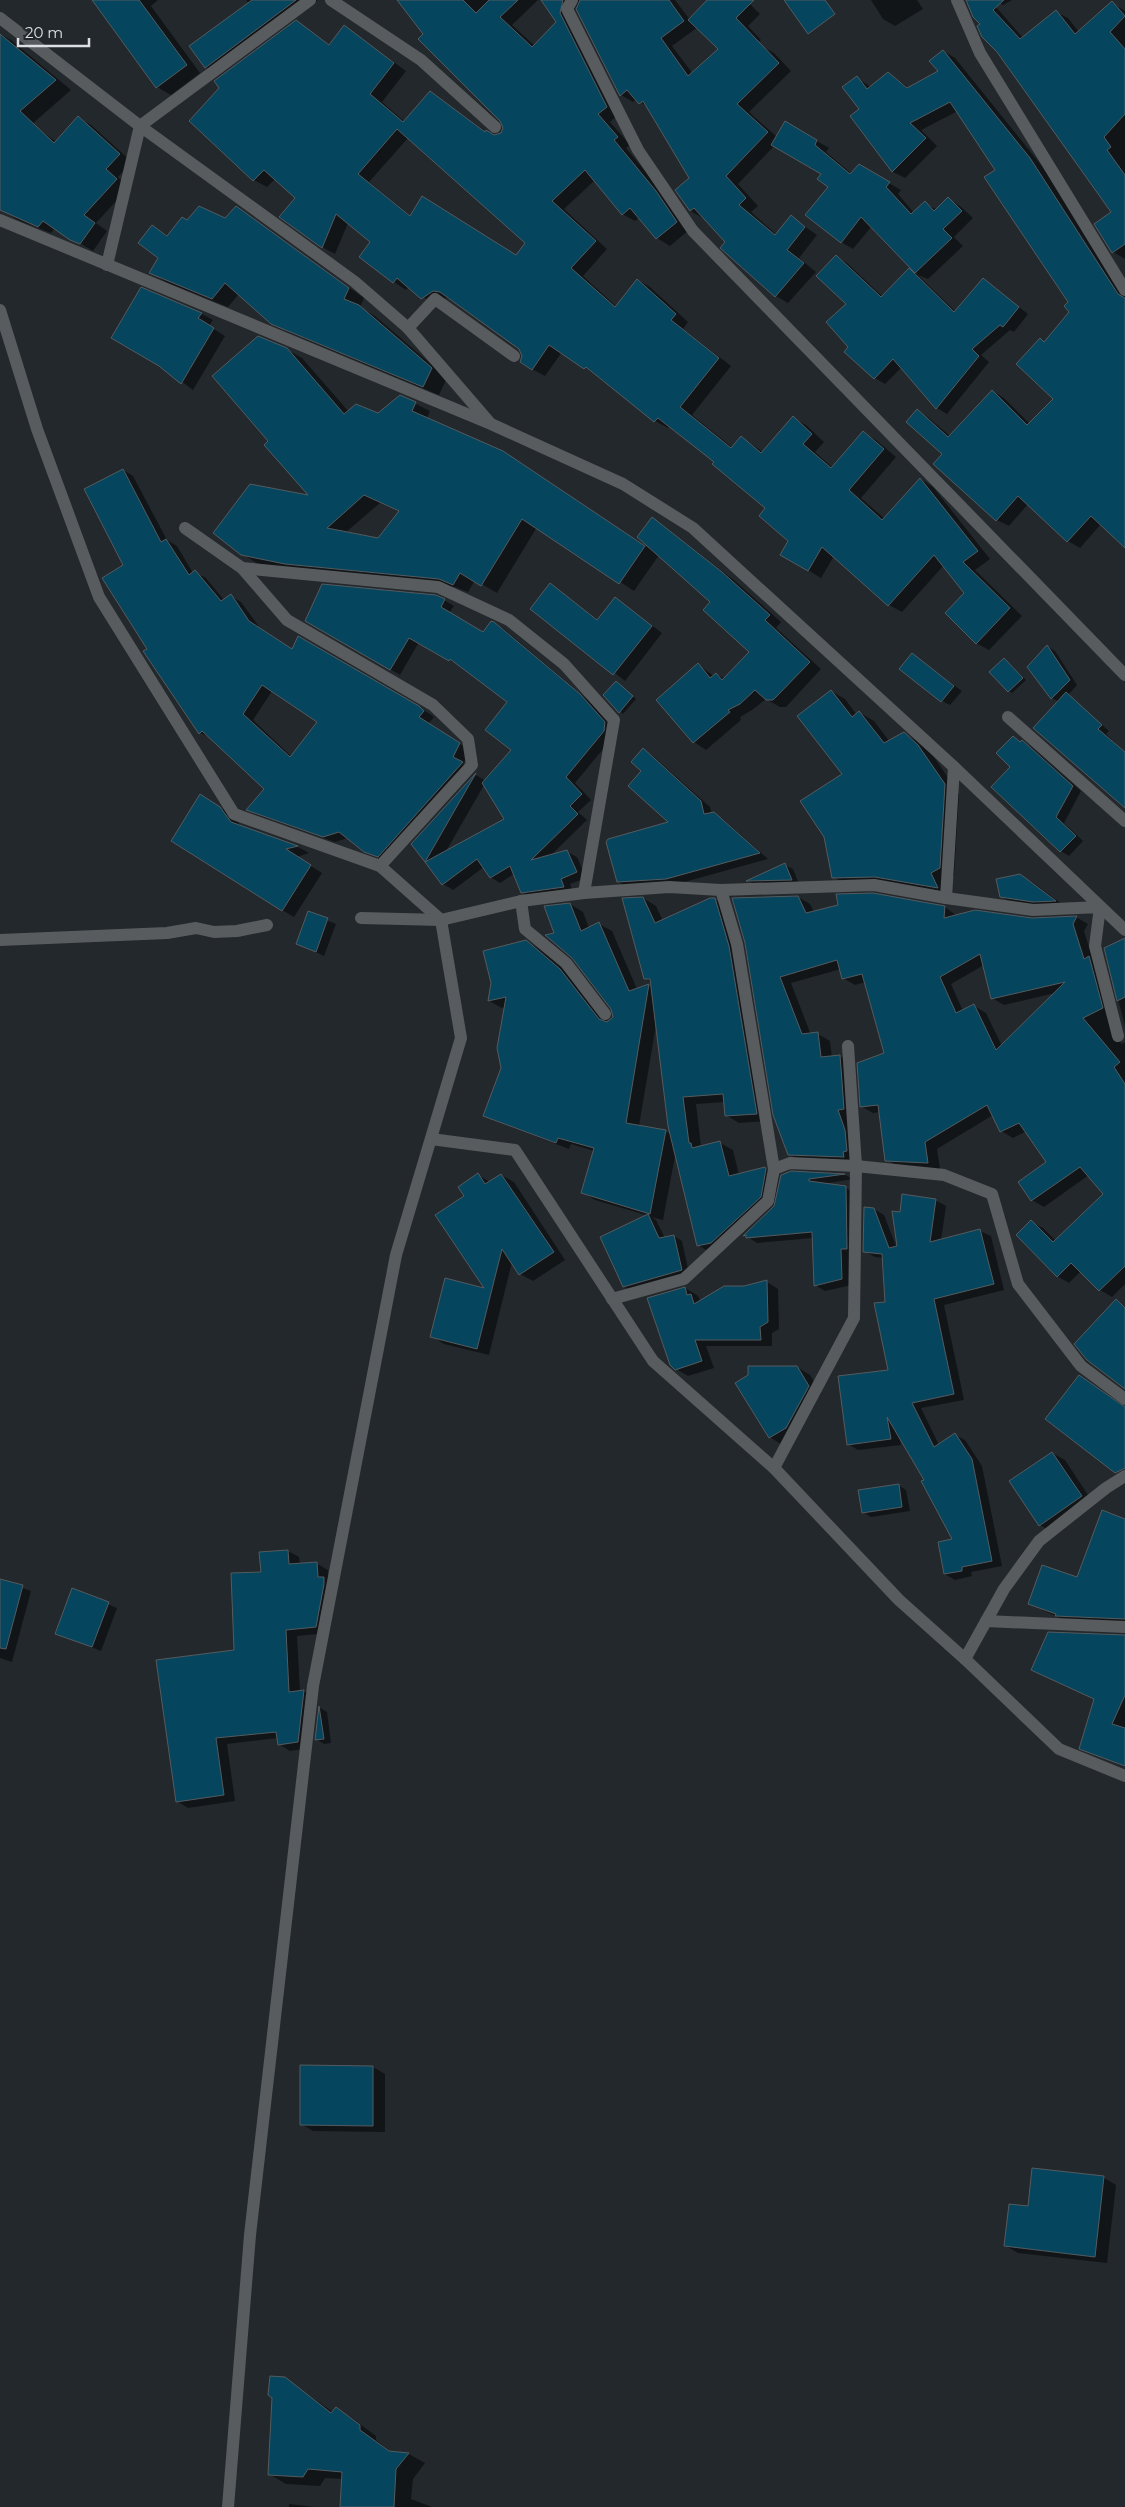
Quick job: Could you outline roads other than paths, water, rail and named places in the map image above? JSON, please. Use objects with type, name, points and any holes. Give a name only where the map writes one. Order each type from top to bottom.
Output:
[{"type":"street","points":[[106,265],[140,126],[310,0]]},
{"type":"street","points":[[332,0],[421,60],[495,127]]},
{"type":"street","points":[[572,0],[567,9],[638,150],[693,230],[1125,675]]},
{"type":"street","points":[[957,0],[980,53],[1125,290]]},
{"type":"street","points":[[0,18],[140,126],[355,282],[408,328],[490,424]]},
{"type":"street","points":[[0,220],[490,424],[623,484],[693,528],[954,767],[1125,930]]},
{"type":"street","points":[[408,328],[435,299],[514,356]]},
{"type":"street","points":[[0,310],[37,429],[99,597],[234,814],[380,866],[441,920],[461,1038],[396,1255],[313,1686],[250,2235],[228,2507]]},
{"type":"street","points":[[185,528],[242,568],[287,620],[433,705],[468,739],[472,764],[380,866]]},
{"type":"street","points":[[242,568],[438,587],[509,620],[564,664],[614,720],[584,893]]},
{"type":"street","points":[[1008,717],[1125,821]]},
{"type":"street","points":[[946,898],[954,767]]},
{"type":"street","points":[[361,918],[441,920],[521,901],[584,893],[669,887],[720,890],[874,885],[946,898],[1033,910],[1100,907]]},
{"type":"street","points":[[612,1299],[684,1279],[768,1201],[774,1169],[736,944],[720,890]]},
{"type":"street","points":[[521,901],[525,929],[566,964],[605,1014]]},
{"type":"street","points":[[1100,907],[1095,946],[1118,1036]]},
{"type":"street","points":[[0,940],[167,933],[196,928],[214,932],[237,931],[267,925]]},
{"type":"street","points":[[774,1468],[854,1318],[856,1166],[848,1046]]},
{"type":"street","points":[[431,1139],[515,1150],[653,1361],[774,1468],[899,1600],[965,1659],[1059,1749],[1125,1776]]},
{"type":"street","points":[[774,1169],[790,1163],[856,1166],[944,1175],[992,1194],[1018,1284],[1081,1366],[1125,1399]]},
{"type":"street","points":[[965,1659],[1004,1589],[1038,1541],[1106,1488],[1125,1476]]},
{"type":"street","points":[[986,1621],[1125,1627]]}]
